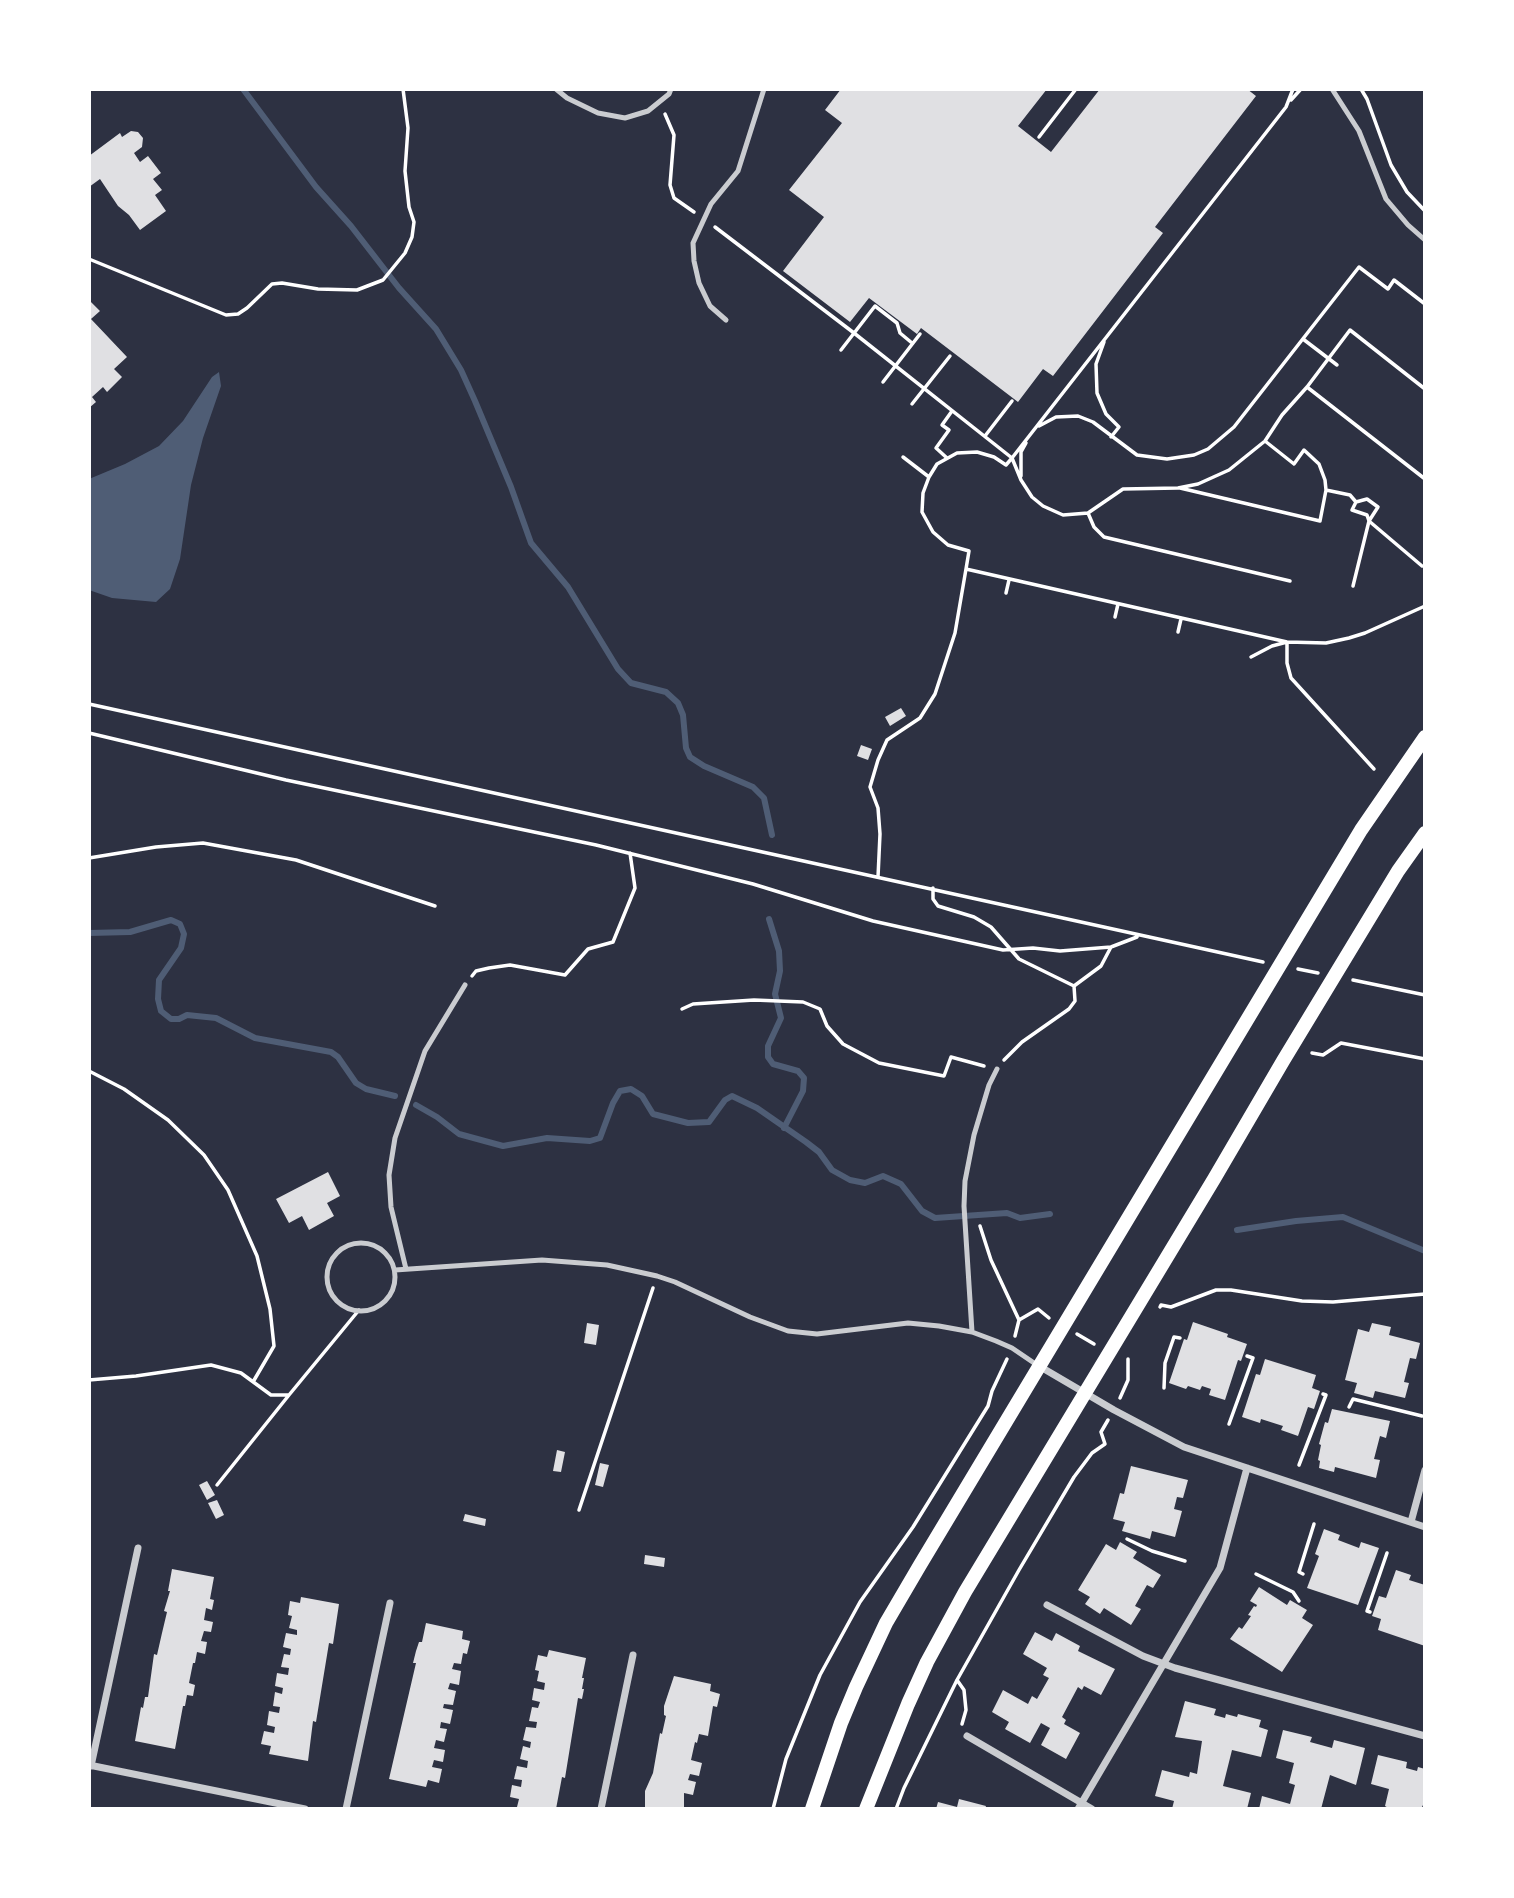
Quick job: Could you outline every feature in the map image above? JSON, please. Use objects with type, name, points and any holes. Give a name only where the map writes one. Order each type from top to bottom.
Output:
[{"type":"main road","points":[[812,1809],[841,1723],[886,1623],[1361,830],[1425,737]]},
{"type":"main road","points":[[866,1809],[927,1662],[965,1592],[1398,871],[1425,833]]},
{"type":"street","points":[[1038,1366],[1184,1447],[1425,1527]]},
{"type":"street","points":[[1080,1806],[1220,1568],[1248,1468]]},
{"type":"street","points":[[1411,1522],[1425,1470]]},
{"type":"street","points":[[138,1548],[90,1766],[305,1809]]},
{"type":"street","points":[[346,1809],[390,1603]]},
{"type":"street","points":[[1047,1605],[1143,1656],[1164,1664],[1425,1736]]},
{"type":"street","points":[[601,1809],[633,1655]]},
{"type":"street","points":[[967,1735],[1080,1806],[1092,1809]]},
{"type":"lane","points":[[556,89],[567,98],[598,113],[625,118],[648,111],[669,94],[671,89]]},
{"type":"lane","points":[[726,320],[710,306],[699,284],[693,243],[711,204],[738,171],[764,89]]},
{"type":"lane","points":[[1332,89],[1359,131],[1386,199],[1425,240]]},
{"type":"lane","points":[[405,1269],[391,1207],[389,1175],[395,1138],[425,1051],[465,985]]},
{"type":"lane","points":[[972,1332],[964,1206],[965,1181],[974,1135],[989,1085],[997,1069]]},
{"type":"lane","points":[[358,1243],[369,1244],[388,1255],[395,1280],[387,1299],[379,1306],[359,1310],[348,1308],[339,1302],[328,1283],[331,1261],[347,1246],[358,1243]]},
{"type":"lane","points":[[394,1270],[542,1260],[607,1265],[657,1276],[788,1331],[817,1334],[908,1323],[972,1332],[1012,1348],[1038,1366]]},
{"type":"path","points":[[89,259],[226,315],[238,314],[247,308],[272,284],[357,290],[383,280],[405,253],[412,237],[414,222],[409,207],[405,171],[408,128],[403,89]]},
{"type":"path","points":[[1039,138],[1076,89]]},
{"type":"path","points":[[1286,107],[1293,89]]},
{"type":"path","points":[[878,877],[878,808],[870,788],[887,740],[920,718],[935,694],[955,633],[969,551],[948,545],[933,532],[922,512],[923,493],[929,477],[937,464],[957,453],[977,452],[994,457],[1006,465],[1301,89]]},
{"type":"path","points":[[1361,89],[1391,165],[1407,191],[1425,211]]},
{"type":"path","points":[[657,104],[667,116],[674,135],[670,185],[674,198],[854,333],[1012,458],[1021,480],[1032,496],[1043,506],[1063,515],[1088,513],[1122,489],[1178,488],[1198,484],[1229,470],[1265,441],[1282,415],[1350,330],[1425,389]]},
{"type":"path","points":[[1021,480],[1021,452],[1031,433],[1044,422],[1056,417],[1078,416],[1093,422],[1136,454],[1152,458],[1182,458],[1208,449],[1234,427],[1359,267],[1388,289],[1394,280],[1425,304]]},
{"type":"path","points":[[841,349],[875,306],[897,323],[901,333],[912,343]]},
{"type":"path","points":[[883,382],[920,334]]},
{"type":"path","points":[[1105,338],[1096,364],[1096,377],[1100,404],[1119,427],[1111,437]]},
{"type":"path","points":[[1303,339],[1337,365]]},
{"type":"path","points":[[912,404],[950,356]]},
{"type":"path","points":[[1307,387],[1425,479]]},
{"type":"path","points":[[985,436],[1012,401]]},
{"type":"path","points":[[947,458],[936,448],[949,430],[942,425],[952,411]]},
{"type":"path","points":[[1178,488],[1320,521],[1326,490],[1319,464],[1304,450],[1294,464],[1265,441]]},
{"type":"path","points":[[903,457],[929,477]]},
{"type":"path","points":[[1326,490],[1350,495],[1356,502]]},
{"type":"path","points":[[1353,586],[1369,521],[1378,507],[1367,499],[1356,502],[1352,510],[1367,515],[1369,521],[1422,566]]},
{"type":"path","points":[[1088,513],[1098,533],[1104,537],[1290,581]]},
{"type":"path","points":[[966,569],[1287,642],[1326,643],[1349,638],[1425,606]]},
{"type":"path","points":[[1006,593],[1009,579]]},
{"type":"path","points":[[1115,617],[1118,604]]},
{"type":"path","points":[[1178,632],[1181,619]]},
{"type":"path","points":[[1251,657],[1287,642]]},
{"type":"path","points":[[1287,642],[1287,663],[1291,678],[1374,769]]},
{"type":"path","points":[[89,704],[1263,962]]},
{"type":"path","points":[[89,733],[286,780],[630,853],[753,884],[873,921],[1003,950],[1060,951],[1111,947],[1138,936]]},
{"type":"path","points":[[89,858],[156,847],[203,843],[296,860],[435,906]]},
{"type":"path","points":[[465,985],[476,971],[510,965],[565,975],[588,949],[613,942],[635,888],[630,853]]},
{"type":"path","points":[[933,888],[933,899],[938,905],[974,917],[991,927],[1019,959],[1073,986]]},
{"type":"path","points":[[1073,986],[1101,966],[1111,947]]},
{"type":"path","points":[[1290,968],[1317,973]]},
{"type":"path","points":[[1345,979],[1425,995]]},
{"type":"path","points":[[681,1009],[693,1004],[772,1000],[803,1002],[820,1009],[827,1026],[843,1044],[879,1063],[944,1076],[951,1057],[997,1069],[1022,1042],[1069,1009],[1075,1001],[1073,986]]},
{"type":"path","points":[[1312,1054],[1323,1055],[1341,1043],[1425,1059]]},
{"type":"path","points":[[89,1071],[124,1089],[168,1120],[204,1155],[228,1190],[257,1256],[270,1309],[274,1346],[253,1382]]},
{"type":"path","points":[[773,1809],[786,1759],[820,1675],[860,1602],[914,1527],[988,1406],[1012,1348],[1019,1320],[991,1260],[978,1222]]},
{"type":"path","points":[[579,1510],[657,1276]]},
{"type":"path","points":[[1155,1315],[1161,1305],[1171,1307],[1216,1290],[1334,1302],[1425,1294]]},
{"type":"path","points":[[217,1485],[359,1310]]},
{"type":"path","points":[[1164,1388],[1165,1363],[1174,1337],[1180,1338]]},
{"type":"path","points":[[1229,1424],[1252,1358],[1247,1356]]},
{"type":"path","points":[[896,1809],[957,1681],[1019,1570],[1074,1477],[1092,1453],[1105,1444],[1101,1432],[1128,1380],[1128,1359]]},
{"type":"path","points":[[89,1380],[136,1376],[211,1364],[240,1373],[271,1395],[289,1395]]},
{"type":"path","points":[[1299,1465],[1326,1395],[1323,1394]]},
{"type":"path","points":[[1349,1407],[1353,1399],[1358,1398],[1422,1416]]},
{"type":"path","points":[[1303,1574],[1299,1572],[1314,1524]]},
{"type":"path","points":[[1127,1539],[1152,1551],[1185,1561]]},
{"type":"path","points":[[1370,1612],[1367,1611],[1387,1553]]},
{"type":"path","points":[[1256,1574],[1293,1592],[1298,1601]]},
{"type":"path","points":[[957,1681],[964,1690],[966,1710],[961,1728],[967,1735]]},
{"type":"water","points":[[219,372],[221,386],[203,438],[191,485],[180,559],[170,589],[156,602],[112,598],[89,590],[89,479],[159,446],[183,421],[212,377]]},
{"type":"building","points":[[841,89],[1047,89],[1018,126],[1051,152],[1100,89],[1247,89],[1256,96],[1155,227],[1163,233],[1053,376],[1043,369],[1018,402],[921,328],[917,334],[869,298],[850,322],[783,271],[824,217],[789,190],[842,123],[825,110]]},
{"type":"building","points":[[131,131],[138,132],[143,138],[142,147],[134,153],[140,162],[148,156],[161,173],[153,179],[162,190],[155,195],[166,211],[140,230],[118,206],[100,179],[89,187],[89,156],[120,133],[122,137]]},
{"type":"building","points":[[89,300],[100,311],[91,319],[127,357],[114,369],[122,377],[107,392],[103,387],[92,397],[96,402],[89,408]]},
{"type":"building","points":[[901,708],[906,716],[890,726],[885,717]]},
{"type":"building","points":[[861,745],[872,749],[868,760],[857,756]]},
{"type":"building","points":[[328,1172],[340,1196],[327,1203],[334,1216],[309,1230],[302,1216],[289,1223],[276,1199]]},
{"type":"building","points":[[1193,1322],[1247,1344],[1241,1361],[1238,1360],[1225,1400],[1209,1395],[1211,1389],[1202,1386],[1200,1390],[1188,1386],[1186,1389],[1169,1383],[1184,1339],[1187,1340]]},
{"type":"building","points":[[587,1323],[599,1325],[596,1345],[584,1343]]},
{"type":"building","points":[[1372,1323],[1391,1327],[1389,1335],[1420,1343],[1416,1359],[1410,1358],[1404,1382],[1409,1383],[1405,1398],[1375,1391],[1373,1398],[1354,1393],[1357,1383],[1345,1380],[1358,1329],[1369,1332]]},
{"type":"building","points":[[1265,1359],[1316,1375],[1312,1388],[1320,1391],[1314,1409],[1308,1407],[1298,1436],[1281,1430],[1283,1426],[1261,1419],[1260,1423],[1242,1417],[1256,1374],[1260,1375]]},
{"type":"building","points":[[1332,1409],[1390,1421],[1386,1438],[1380,1436],[1374,1459],[1380,1460],[1376,1478],[1335,1467],[1334,1472],[1319,1468],[1319,1444]]},
{"type":"building","points":[[557,1450],[565,1452],[561,1472],[553,1471]]},
{"type":"building","points":[[600,1463],[609,1465],[603,1487],[595,1485]]},
{"type":"building","points":[[1131,1466],[1188,1480],[1183,1498],[1177,1497],[1174,1509],[1182,1511],[1175,1537],[1152,1531],[1150,1539],[1122,1531],[1125,1522],[1113,1519],[1120,1493],[1124,1494]]},
{"type":"building","points":[[207,1481],[215,1495],[207,1500],[199,1485]]},
{"type":"building","points":[[217,1500],[224,1515],[216,1519],[208,1503]]},
{"type":"building","points":[[465,1514],[486,1519],[485,1526],[463,1521]]},
{"type":"building","points":[[1324,1529],[1340,1535],[1338,1540],[1359,1548],[1361,1542],[1379,1548],[1358,1605],[1307,1588],[1319,1556],[1315,1554]]},
{"type":"building","points":[[1120,1542],[1137,1552],[1133,1558],[1161,1575],[1153,1588],[1147,1585],[1135,1606],[1141,1609],[1131,1625],[1104,1608],[1100,1614],[1085,1604],[1090,1597],[1078,1590],[1106,1544],[1116,1550]]},
{"type":"building","points":[[645,1555],[665,1558],[664,1567],[644,1564]]},
{"type":"building","points":[[172,1569],[214,1577],[210,1599],[214,1600],[212,1610],[206,1608],[204,1620],[213,1622],[211,1632],[204,1631],[201,1641],[207,1642],[205,1654],[197,1652],[193,1663],[189,1683],[195,1685],[193,1696],[187,1695],[183,1706],[175,1749],[135,1741],[141,1707],[143,1708],[145,1697],[148,1697],[154,1654],[157,1655],[167,1612],[164,1611],[170,1591]]},
{"type":"building","points":[[1396,1570],[1411,1575],[1409,1580],[1425,1585],[1425,1646],[1378,1630],[1381,1619],[1372,1616],[1379,1596],[1386,1598]]},
{"type":"building","points":[[1259,1587],[1287,1605],[1290,1600],[1307,1610],[1302,1618],[1313,1625],[1282,1672],[1230,1639],[1239,1627],[1242,1629],[1251,1616],[1248,1615],[1257,1605],[1250,1601]]},
{"type":"building","points":[[301,1597],[339,1604],[333,1644],[329,1643],[316,1722],[313,1721],[308,1761],[269,1754],[271,1746],[261,1744],[264,1731],[274,1733],[275,1727],[267,1725],[269,1711],[279,1713],[280,1707],[273,1706],[275,1692],[282,1694],[283,1688],[275,1686],[277,1673],[288,1675],[289,1668],[281,1667],[284,1654],[290,1655],[291,1649],[283,1647],[286,1633],[297,1635],[297,1630],[289,1628],[292,1616],[288,1615],[290,1601],[300,1603]]},
{"type":"building","points":[[426,1623],[463,1631],[462,1639],[470,1641],[467,1654],[463,1653],[461,1664],[454,1663],[452,1669],[461,1671],[459,1685],[450,1683],[448,1689],[456,1691],[453,1705],[444,1704],[443,1708],[453,1710],[450,1724],[441,1722],[440,1728],[447,1729],[444,1742],[436,1740],[434,1748],[445,1750],[443,1762],[434,1760],[432,1767],[442,1769],[439,1783],[428,1780],[426,1787],[389,1779],[416,1663],[413,1663]]},
{"type":"building","points":[[1035,1632],[1052,1641],[1056,1633],[1080,1646],[1078,1651],[1115,1669],[1101,1695],[1084,1686],[1082,1690],[1078,1687],[1062,1717],[1066,1720],[1064,1724],[1080,1733],[1066,1759],[1041,1745],[1050,1728],[1041,1723],[1030,1743],[1005,1729],[1009,1722],[992,1712],[1003,1690],[1028,1704],[1032,1696],[1037,1699],[1049,1678],[1043,1675],[1047,1668],[1023,1654]]},
{"type":"building","points":[[549,1650],[586,1658],[582,1678],[584,1689],[582,1699],[578,1698],[565,1778],[562,1777],[556,1809],[525,1809],[517,1807],[519,1799],[510,1797],[512,1785],[521,1787],[522,1780],[514,1779],[517,1766],[527,1768],[528,1761],[520,1759],[523,1746],[530,1748],[531,1742],[523,1740],[526,1727],[536,1728],[537,1722],[529,1721],[532,1707],[538,1708],[540,1702],[532,1700],[534,1688],[544,1690],[545,1683],[537,1681],[539,1671],[535,1670],[538,1655],[547,1657]]},
{"type":"building","points":[[674,1676],[711,1684],[710,1691],[720,1694],[717,1707],[713,1706],[708,1736],[699,1734],[697,1743],[695,1742],[691,1760],[702,1763],[699,1776],[690,1774],[688,1780],[696,1782],[693,1795],[684,1793],[684,1809],[645,1809],[645,1791],[653,1773],[666,1716],[664,1706]]},
{"type":"building","points":[[1185,1701],[1216,1709],[1214,1715],[1225,1718],[1226,1714],[1237,1717],[1238,1714],[1261,1720],[1259,1727],[1268,1730],[1261,1757],[1232,1750],[1223,1786],[1251,1793],[1247,1809],[1172,1809],[1174,1801],[1155,1796],[1162,1770],[1189,1777],[1190,1772],[1197,1774],[1202,1741],[1175,1737]]},
{"type":"building","points":[[1283,1730],[1312,1737],[1310,1742],[1332,1748],[1334,1740],[1365,1748],[1356,1785],[1330,1775],[1321,1809],[1259,1809],[1262,1796],[1290,1804],[1295,1785],[1289,1783],[1294,1763],[1276,1758]]},
{"type":"building","points":[[1378,1755],[1407,1762],[1406,1768],[1417,1771],[1418,1767],[1425,1769],[1425,1801],[1421,1809],[1390,1809],[1385,1806],[1389,1789],[1371,1784]]},
{"type":"building","points":[[959,1799],[986,1806],[985,1809],[936,1809],[938,1802],[957,1807]]},
{"type":"waterway","points":[[243,89],[316,187],[436,329],[461,370],[475,401],[531,543],[568,587],[618,669],[631,683],[666,692],[678,703],[683,715],[686,748],[690,757],[704,766],[753,787],[764,798],[772,835]]},
{"type":"waterway","points":[[769,919],[779,951],[780,971],[775,994],[781,1018],[768,1046],[768,1057],[773,1064],[798,1071],[804,1078],[803,1091],[784,1128]]},
{"type":"waterway","points":[[89,933],[130,932],[171,920],[180,924],[184,934],[181,948],[159,980],[158,999],[161,1011],[171,1019],[187,1015],[216,1018],[255,1038],[331,1052],[338,1057],[356,1083],[366,1089],[395,1096]]},
{"type":"waterway","points":[[416,1105],[459,1134],[503,1146],[547,1138],[590,1141],[600,1138],[620,1091],[631,1089],[642,1096],[653,1114],[688,1123],[709,1122],[725,1100],[732,1096],[757,1108],[806,1142],[819,1152],[832,1170],[850,1180],[865,1183],[883,1176],[901,1184],[922,1211],[935,1218],[1007,1213],[1020,1218],[1050,1214]]},
{"type":"waterway","points":[[1237,1230],[1343,1217],[1425,1251]]}]
